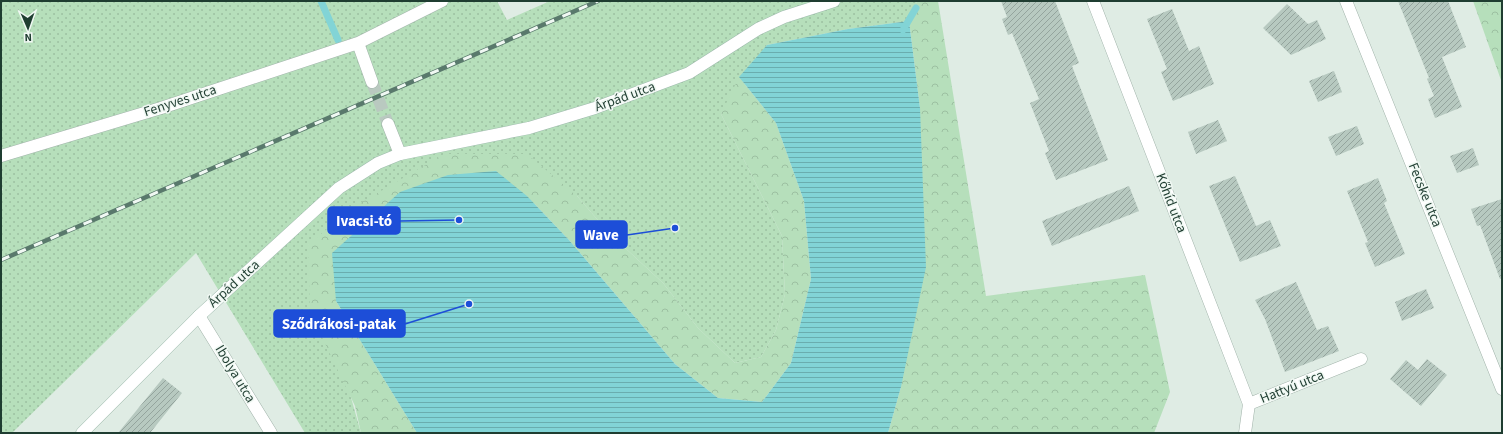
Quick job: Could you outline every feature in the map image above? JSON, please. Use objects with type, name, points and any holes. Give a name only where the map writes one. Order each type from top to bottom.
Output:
[{"type":"street","name":"Fenyves utca","points":[[1,156],[161,108],[358,42],[442,1]]},
{"type":"street","name":"Árpád utca","points":[[82,433],[199,316],[339,188],[378,163],[400,154],[528,128],[595,108],[689,73],[758,29],[784,17],[834,1]]},
{"type":"street","name":"Kőhíd utca","points":[[1093,1],[1249,404]]},
{"type":"street","name":"Fecske utca","points":[[1346,1],[1502,389]]},
{"type":"street","points":[[358,42],[372,82]]},
{"type":"street","points":[[388,124],[400,154]]},
{"type":"street","name":"Ibolya utca","points":[[199,316],[271,433]]},
{"type":"street","name":"Hattyú utca","points":[[1245,433],[1249,404],[1361,360]]},
{"type":"green space","points":[[1,1],[497,1],[507,20],[550,1],[917,1],[909,21],[848,29],[767,45],[721,114],[782,236],[785,294],[776,330],[761,357],[735,363],[698,328],[663,283],[610,234],[577,196],[308,245],[361,433],[305,433],[196,253],[12,433],[1,433],[1,191],[3,190],[1,186]]},
{"type":"green space","points":[[917,1],[938,1],[986,296],[1145,275],[1170,392],[1154,433],[888,433],[901,387],[920,108],[909,21]]},
{"type":"green space","points":[[1473,1],[1502,1],[1502,83]]},
{"type":"green space","points":[[739,77],[776,123],[804,201],[811,279],[791,363],[762,402],[718,398],[675,364],[569,240],[527,196],[496,171],[336,301],[417,433],[361,433],[355,406],[310,312],[308,245],[352,208],[444,154],[527,154],[577,196],[610,234],[663,283],[698,328],[735,363],[761,357],[776,330],[785,294],[782,236],[721,114]]},
{"type":"water","points":[[909,21],[920,108],[926,267],[901,387],[888,433],[417,433],[336,301],[332,253],[400,192],[448,175],[496,171],[527,196],[569,240],[675,364],[718,398],[762,402],[791,363],[811,279],[804,201],[776,123],[739,77],[767,45],[848,29]]},
{"type":"building","points":[[1001,1],[1055,1],[1079,63],[1072,66],[1108,160],[1056,180],[1045,153],[1049,151],[1030,103],[1039,99],[1012,33],[1008,35],[1002,19],[1007,17]]},
{"type":"building","points":[[1398,1],[1448,1],[1466,47],[1442,57],[1462,107],[1435,118],[1428,99],[1434,96],[1427,79],[1429,78]]},
{"type":"building","points":[[1287,4],[1308,24],[1317,20],[1326,39],[1291,55],[1263,28]]},
{"type":"building","points":[[1172,9],[1189,51],[1199,46],[1214,84],[1173,101],[1161,72],[1167,69],[1147,19]]},
{"type":"building","points":[[1334,71],[1342,92],[1318,102],[1309,81]]},
{"type":"building","points":[[1218,120],[1227,141],[1196,154],[1188,132]]},
{"type":"building","points":[[1357,126],[1364,144],[1336,156],[1328,137]]},
{"type":"building","points":[[1473,148],[1479,165],[1457,173],[1450,156]]},
{"type":"building","points":[[1235,176],[1256,226],[1270,220],[1281,246],[1240,262],[1209,186]]},
{"type":"building","points":[[1378,178],[1387,201],[1384,203],[1405,254],[1375,267],[1365,243],[1368,242],[1347,191]]},
{"type":"building","points":[[1129,186],[1139,211],[1052,246],[1042,221]]},
{"type":"building","points":[[1502,199],[1502,278],[1500,279],[1480,225],[1477,226],[1471,209]]},
{"type":"building","points":[[1296,282],[1317,330],[1328,326],[1339,351],[1285,372],[1265,319],[1255,300]]},
{"type":"building","points":[[1426,289],[1434,308],[1402,321],[1395,302]]},
{"type":"building","points":[[1427,359],[1447,375],[1421,406],[1390,379],[1406,360],[1418,370]]},
{"type":"building","points":[[163,378],[182,393],[150,433],[118,433]]},
{"type":"waterway","points":[[321,1],[338,40]]},
{"type":"waterway","points":[[903,30],[916,8]]},
{"type":"tunnel","points":[[372,82],[388,124]]},
{"type":"railway","points":[[1,260],[598,1]]},
{"type":"place","name":"Ivacsi-tó","points":[[459,220]]},
{"type":"place","name":"Wave","points":[[675,228]]},
{"type":"place","name":"Sződrákosi-patak","points":[[469,304]]}]
